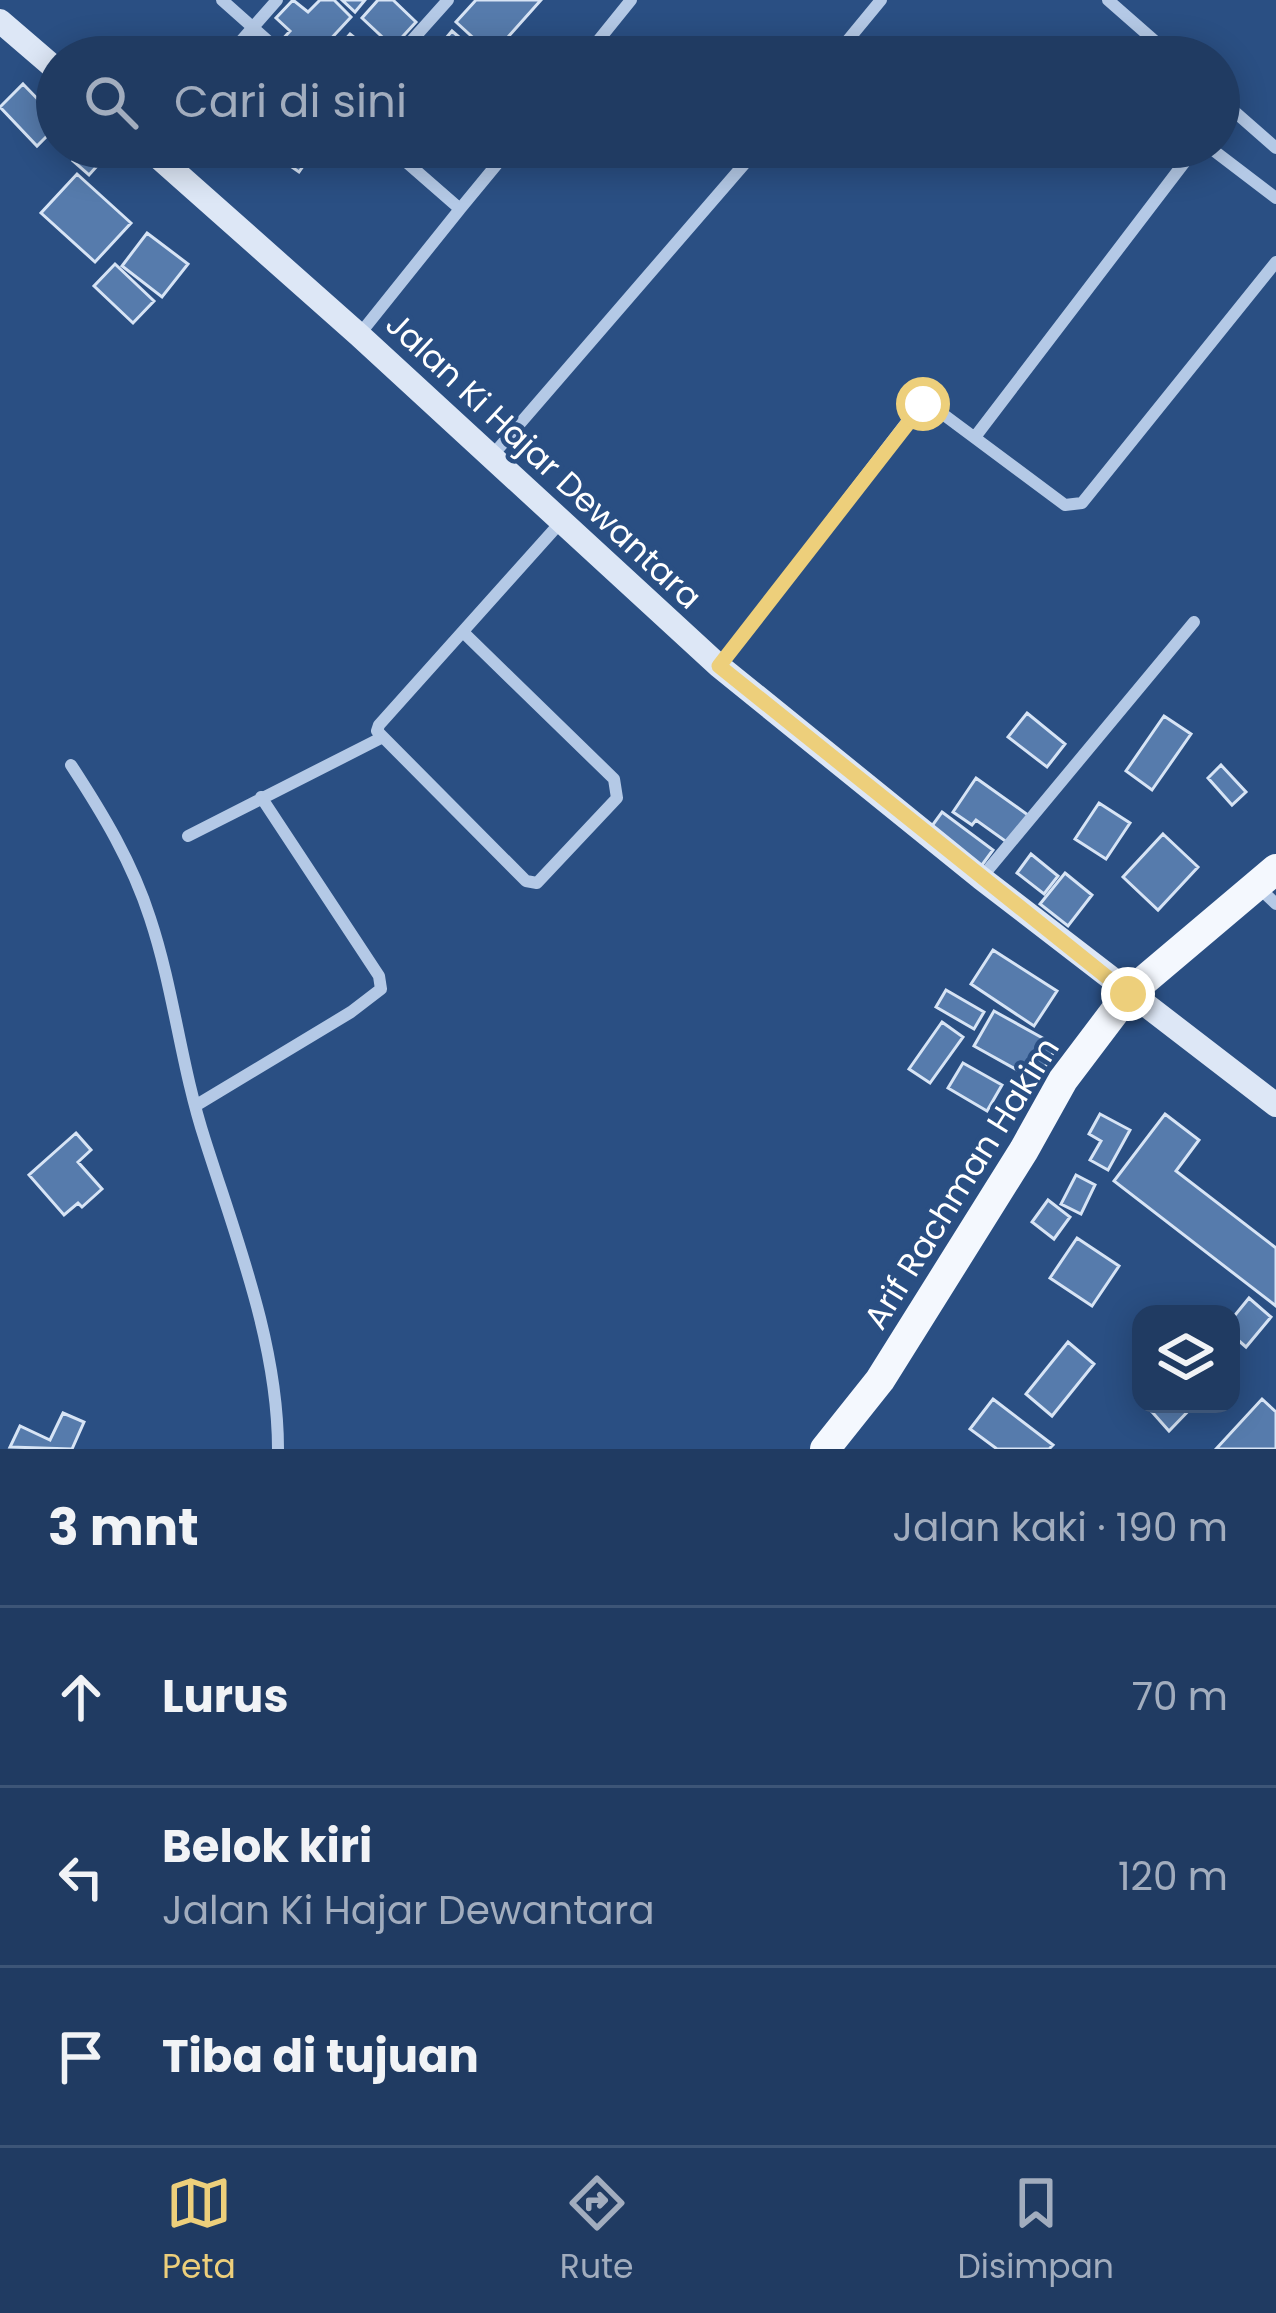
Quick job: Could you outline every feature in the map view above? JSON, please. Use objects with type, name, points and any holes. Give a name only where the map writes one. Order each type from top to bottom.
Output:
[{"type":"main road","name":"Arif Rachman Hakim","points":[[825,1449],[880,1379],[1063,1080],[1128,994],[1269,886]]},
{"type":"street","points":[[223,0],[262,36]]},
{"type":"street","points":[[246,36],[278,0]]},
{"type":"street","points":[[416,36],[448,0]]},
{"type":"street","points":[[601,36],[631,0]]},
{"type":"street","points":[[851,36],[881,0]]},
{"type":"street","points":[[1108,0],[1149,36]]},
{"type":"street","points":[[0,20],[36,52]]},
{"type":"street","points":[[1240,116],[1276,148]]},
{"type":"street","name":"Jalan Ki Hajar Dewantara","points":[[171,168],[719,666],[981,878],[1276,1106]]},
{"type":"street","points":[[413,168],[460,209]]},
{"type":"street","points":[[359,335],[494,168]]},
{"type":"street","points":[[490,458],[741,168]]},
{"type":"street","points":[[975,437],[1180,168]]},
{"type":"street","points":[[1237,168],[1276,198]]},
{"type":"street","points":[[719,666],[920,405],[929,404],[1065,505],[1082,503],[1276,262]]},
{"type":"street","points":[[463,632],[614,779],[617,798],[537,883],[526,881],[381,738],[379,725],[560,523]]},
{"type":"street","points":[[981,878],[1194,622]]},
{"type":"street","points":[[188,836],[381,738]]},
{"type":"street","points":[[71,765],[116,834],[150,916],[195,1106],[223,1186],[269,1368],[278,1449]]},
{"type":"street","points":[[195,1106],[382,989],[379,976],[331,898],[261,797]]},
{"type":"building","points":[[293,0],[308,12],[320,0],[334,0],[351,17],[333,36],[286,36],[290,31],[276,18]]},
{"type":"building","points":[[342,0],[365,0],[355,12]]},
{"type":"building","points":[[378,0],[393,0],[416,22],[403,36],[381,36],[362,18]]},
{"type":"building","points":[[476,0],[541,0],[509,36],[471,36],[456,22]]},
{"type":"building","points":[[23,84],[36,97],[36,145],[0,107]]},
{"type":"building","points":[[77,174],[131,223],[95,262],[41,213]]},
{"type":"building","points":[[147,233],[188,264],[162,297],[122,266]]},
{"type":"building","points":[[115,264],[154,301],[133,323],[94,286]]},
{"type":"building","points":[[1027,713],[1065,744],[1047,767],[1008,737]]},
{"type":"building","points":[[1164,716],[1191,734],[1152,790],[1126,771]]},
{"type":"building","points":[[1221,765],[1246,792],[1232,805],[1208,778]]},
{"type":"building","points":[[976,778],[1028,815],[1008,843],[976,820],[972,825],[953,812]]},
{"type":"building","points":[[1099,803],[1130,823],[1106,859],[1075,839]]},
{"type":"building","points":[[942,812],[993,850],[979,869],[929,830]]},
{"type":"building","points":[[1163,834],[1198,867],[1158,910],[1123,877]]},
{"type":"building","points":[[1031,854],[1058,876],[1044,894],[1017,873]]},
{"type":"building","points":[[1065,873],[1092,895],[1068,926],[1040,904]]},
{"type":"building","points":[[993,950],[1057,991],[1034,1026],[971,984]]},
{"type":"building","points":[[946,990],[984,1012],[974,1029],[936,1007]]},
{"type":"building","points":[[994,1011],[1057,1046],[1037,1081],[974,1046]]},
{"type":"building","points":[[942,1022],[963,1037],[930,1083],[909,1069]]},
{"type":"building","points":[[963,1063],[1002,1085],[987,1111],[948,1088]]},
{"type":"building","points":[[1100,1114],[1130,1130],[1108,1170],[1090,1160],[1101,1141],[1089,1134]]},
{"type":"building","points":[[1165,1114],[1199,1140],[1176,1171],[1276,1248],[1276,1306],[1114,1181]]},
{"type":"building","points":[[76,1133],[91,1150],[78,1162],[102,1189],[64,1215],[29,1175]]},
{"type":"building","points":[[1076,1175],[1095,1185],[1081,1214],[1061,1204]]},
{"type":"building","points":[[1048,1200],[1070,1217],[1054,1239],[1032,1222]]},
{"type":"building","points":[[1077,1238],[1119,1266],[1092,1306],[1050,1278]]},
{"type":"building","points":[[1249,1298],[1271,1317],[1246,1347],[1240,1342],[1240,1309]]},
{"type":"building","points":[[1068,1342],[1094,1364],[1052,1416],[1026,1394]]},
{"type":"building","points":[[993,1399],[1053,1445],[1049,1449],[997,1449],[970,1429]]},
{"type":"building","points":[[1262,1399],[1276,1412],[1276,1449],[1216,1449]]},
{"type":"building","points":[[63,1413],[84,1422],[72,1449],[10,1447],[20,1426],[50,1440]]},
{"type":"building","points":[[1153,1413],[1186,1413],[1169,1431]]},
{"type":"route","points":[[923,404],[719,666],[1128,994]]}]
